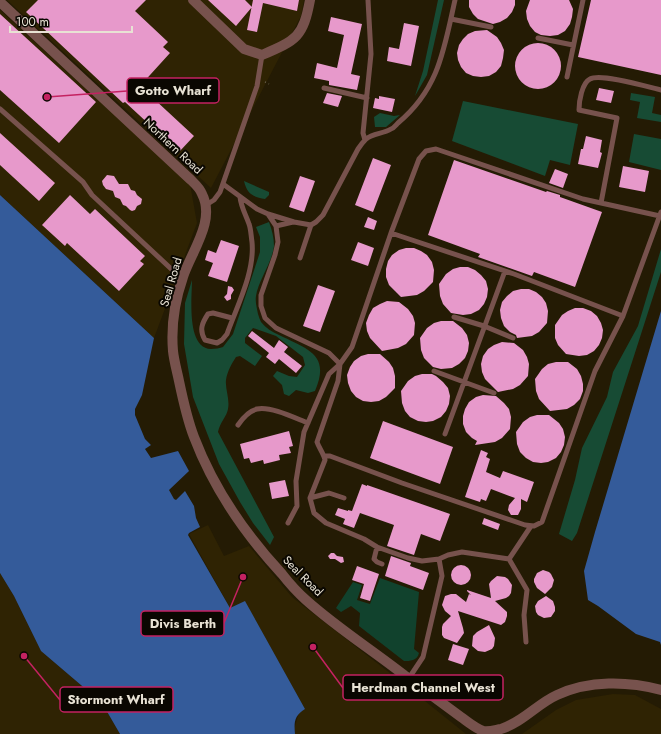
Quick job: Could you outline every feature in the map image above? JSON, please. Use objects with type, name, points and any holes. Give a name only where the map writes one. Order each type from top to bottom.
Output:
[{"type":"street","points":[[193,0],[244,48],[262,55],[286,45],[294,40],[301,32],[306,20],[310,0]]},
{"type":"street","name":"Northern Road","points":[[0,2],[191,180],[205,200]]},
{"type":"street","name":"Seal Road","points":[[205,200],[206,219],[182,279],[172,336],[173,354],[184,404],[194,437],[224,497],[242,526],[268,559],[305,599],[459,716],[477,728],[485,731],[493,731],[510,726],[523,719],[557,695],[572,690],[608,683],[631,684],[661,690]]},
{"type":"lane","points":[[365,140],[364,133],[371,54],[368,0]]},
{"type":"lane","points":[[300,258],[311,225],[323,215],[358,149],[365,140],[371,136],[391,129],[407,116],[432,82],[439,66],[455,0]]},
{"type":"lane","points":[[567,77],[583,0]]},
{"type":"lane","points":[[451,19],[491,27]]},
{"type":"lane","points":[[538,38],[574,45]]},
{"type":"lane","points":[[205,200],[214,200],[220,192],[257,86],[262,55]]},
{"type":"lane","points":[[601,203],[617,118],[579,110],[579,103],[585,84],[590,79],[598,77],[661,90]]},
{"type":"lane","points":[[324,88],[367,98]]},
{"type":"lane","points":[[0,109],[83,182],[92,195],[182,279]]},
{"type":"lane","points":[[288,523],[297,506],[296,481],[304,432],[329,374],[340,364],[352,347],[391,233],[419,159],[426,150],[436,149],[583,199],[660,214],[623,316],[595,371],[542,522],[531,526],[509,559]]},
{"type":"lane","points":[[223,184],[257,209],[294,222],[311,225]]},
{"type":"lane","points":[[232,318],[208,314],[201,328],[202,335],[205,340],[217,343],[227,334],[248,276],[252,260],[252,244],[249,224],[240,197]]},
{"type":"lane","points":[[268,214],[276,226],[278,242],[261,295],[261,306],[265,318],[276,328],[329,353],[340,364]]},
{"type":"lane","points":[[276,226],[294,222]]},
{"type":"lane","points":[[391,233],[505,271],[582,299],[623,316]]},
{"type":"lane","points":[[445,434],[505,271]]},
{"type":"lane","points":[[454,318],[484,326],[513,338]]},
{"type":"lane","points":[[340,364],[338,381],[317,442],[320,451],[324,456],[324,460],[310,498],[314,513],[326,523],[408,558],[422,561],[439,559],[448,555],[462,552],[509,559]]},
{"type":"lane","points":[[434,371],[494,393]]},
{"type":"lane","points":[[238,425],[244,417],[257,409],[276,410],[308,423]]},
{"type":"lane","points":[[324,456],[330,456],[402,483],[531,526]]},
{"type":"lane","points":[[310,498],[329,493],[344,498]]},
{"type":"lane","points":[[377,546],[374,558],[377,562],[382,564]]},
{"type":"lane","points":[[409,678],[423,657],[442,576],[439,559]]},
{"type":"lane","points":[[509,559],[527,590],[524,615],[526,642]]},
{"type":"shaded area","points":[[7,0],[304,0],[301,16],[211,188]]},
{"type":"shaded area","points":[[0,10],[190,184],[197,223],[154,338],[0,195]]},
{"type":"shaded area","points":[[208,525],[224,556],[249,546],[292,597],[466,734],[295,734],[295,726],[299,713],[305,709],[245,602],[230,608],[189,534]]},
{"type":"shaded area","points":[[0,573],[14,596],[41,651],[102,703],[120,734],[0,734]]},
{"type":"shaded area","points":[[613,694],[635,695],[661,709],[661,734],[522,734],[556,710],[576,700]]},
{"type":"green space","points":[[438,0],[444,0],[427,75],[415,96],[423,71]]},
{"type":"green space","points":[[631,93],[655,97],[652,113],[661,115],[661,122],[637,118],[640,102],[630,100]]},
{"type":"green space","points":[[463,101],[578,124],[570,165],[550,160],[545,176],[452,141]]},
{"type":"green space","points":[[380,113],[394,116],[400,115],[386,127],[375,127],[374,117]]},
{"type":"green space","points":[[634,134],[661,139],[661,170],[629,162]]},
{"type":"green space","points":[[244,181],[269,192],[269,195],[265,199],[254,196],[247,189]]},
{"type":"green space","points":[[269,222],[273,234],[274,246],[271,259],[257,290],[256,300],[258,314],[261,322],[269,330],[299,344],[314,354],[320,369],[319,379],[315,391],[308,393],[296,390],[289,396],[284,394],[282,385],[273,376],[277,371],[289,376],[297,377],[305,365],[303,357],[276,336],[253,328],[245,338],[245,343],[262,356],[255,366],[240,356],[236,357],[233,362],[226,380],[228,409],[218,432],[274,537],[270,545],[253,523],[219,464],[193,397],[184,344],[185,303],[192,280],[191,309],[194,331],[197,340],[203,346],[211,349],[223,347],[233,334],[260,252],[260,237],[256,227]]},
{"type":"green space","points":[[661,249],[661,272],[577,533],[572,541],[559,534],[575,480],[582,448],[607,397],[613,372],[638,326]]},
{"type":"green space","points":[[380,578],[419,592],[414,649],[419,653],[417,658],[413,660],[404,661],[359,626],[360,613],[351,606],[341,612],[336,608],[353,582],[362,585],[357,600],[370,604]]},
{"type":"water","points":[[0,195],[154,338],[142,395],[135,409],[135,415],[145,439],[151,445],[145,449],[151,458],[178,451],[189,471],[169,490],[176,500],[185,491],[194,506],[196,518],[200,527],[188,535],[230,608],[245,601],[305,709],[297,717],[295,734],[120,734],[102,703],[41,651],[14,596],[0,573]]},
{"type":"water","points":[[661,311],[661,645],[660,642],[636,634],[588,600],[584,571]]},
{"type":"building","points":[[38,0],[146,0],[135,11],[168,42],[163,47],[170,53],[140,86],[194,136],[179,152],[125,102],[123,103],[26,12]]},
{"type":"building","points":[[208,0],[245,0],[252,7],[236,26]]},
{"type":"building","points":[[253,0],[299,0],[297,11],[263,3],[257,32],[247,30]]},
{"type":"building","points":[[469,0],[515,0],[515,5],[507,18],[493,24],[478,19],[473,14],[469,7]]},
{"type":"building","points":[[530,0],[569,0],[573,9],[572,17],[570,24],[565,31],[558,35],[550,36],[541,35],[535,32],[527,19],[526,11]]},
{"type":"building","points":[[591,0],[661,0],[661,75],[578,57]]},
{"type":"building","points":[[0,14],[96,102],[59,143],[0,90]]},
{"type":"building","points":[[331,17],[362,24],[351,74],[360,76],[357,90],[329,85],[329,81],[314,78],[317,63],[337,68],[344,35],[328,31]]},
{"type":"building","points":[[404,23],[419,26],[411,66],[387,61],[389,47],[399,49]]},
{"type":"building","points":[[487,30],[497,37],[504,50],[501,66],[496,72],[489,76],[473,76],[466,73],[461,67],[457,53],[459,45],[468,34],[475,31]]},
{"type":"building","points":[[543,43],[547,44],[557,53],[560,57],[560,75],[551,85],[543,89],[533,89],[525,85],[516,75],[515,61],[519,53],[529,44]]},
{"type":"building","points":[[599,88],[614,91],[611,103],[596,100]]},
{"type":"building","points":[[327,93],[342,96],[338,107],[323,103]]},
{"type":"building","points":[[379,96],[395,99],[392,112],[373,108],[375,98],[379,99]]},
{"type":"building","points":[[0,133],[55,183],[39,201],[0,165]]},
{"type":"building","points":[[586,136],[602,140],[600,152],[602,153],[598,168],[578,164],[581,149],[583,149]]},
{"type":"building","points":[[373,158],[391,165],[373,212],[355,205]]},
{"type":"building","points":[[454,160],[546,192],[560,195],[560,197],[602,212],[575,287],[534,272],[532,276],[478,257],[480,254],[428,235]]},
{"type":"building","points":[[623,166],[649,171],[645,192],[619,187]]},
{"type":"building","points":[[555,169],[568,174],[563,188],[549,183]]},
{"type":"building","points":[[107,175],[114,176],[119,184],[128,184],[131,190],[135,191],[142,199],[141,204],[137,206],[135,210],[132,211],[123,205],[120,199],[115,197],[113,191],[106,189],[102,181]]},
{"type":"building","points":[[300,176],[315,181],[304,212],[289,207]]},
{"type":"building","points":[[70,195],[90,214],[95,209],[145,256],[140,261],[144,264],[119,291],[67,243],[65,246],[42,225]]},
{"type":"building","points":[[368,217],[377,221],[374,230],[364,227]]},
{"type":"building","points":[[221,240],[239,246],[227,282],[208,276],[213,263],[205,260],[208,250],[216,253]]},
{"type":"building","points":[[358,242],[374,248],[368,266],[351,260]]},
{"type":"building","points":[[414,248],[427,255],[432,262],[434,270],[433,282],[424,291],[417,295],[401,297],[389,285],[386,277],[386,269],[388,261],[392,255],[399,250]]},
{"type":"building","points":[[468,267],[475,270],[486,281],[488,289],[484,304],[479,310],[471,314],[463,315],[451,313],[443,304],[440,296],[439,284],[446,274],[453,269]]},
{"type":"building","points":[[318,285],[335,291],[320,332],[303,326]]},
{"type":"building","points":[[228,286],[232,287],[234,290],[231,295],[231,299],[227,301],[224,297],[227,294]]},
{"type":"building","points":[[529,289],[536,292],[546,303],[548,311],[547,323],[539,332],[532,336],[517,338],[516,335],[504,326],[500,310],[502,302],[507,296],[513,291]]},
{"type":"building","points":[[387,301],[399,302],[408,309],[413,316],[415,323],[414,335],[406,344],[398,348],[382,351],[370,338],[366,323],[373,308]]},
{"type":"building","points":[[575,308],[583,308],[591,311],[597,316],[603,330],[599,345],[594,351],[587,355],[579,356],[566,354],[558,345],[555,338],[555,325],[562,315]]},
{"type":"building","points":[[441,321],[453,321],[462,328],[467,335],[469,343],[465,358],[452,368],[441,369],[433,367],[424,358],[421,350],[420,338],[427,328],[434,323]]},
{"type":"building","points":[[252,331],[274,348],[279,340],[288,347],[284,352],[302,366],[296,373],[279,359],[275,364],[266,357],[269,353],[248,336]]},
{"type":"building","points":[[502,342],[514,343],[523,350],[529,364],[528,376],[520,385],[513,389],[498,392],[485,379],[481,364],[483,356],[488,349]]},
{"type":"building","points":[[368,354],[380,354],[389,362],[393,368],[395,376],[395,388],[386,397],[379,401],[363,401],[356,397],[351,391],[348,383],[347,375],[354,361],[361,356]]},
{"type":"building","points":[[568,362],[577,369],[581,376],[583,391],[580,399],[574,405],[567,409],[550,411],[539,399],[536,391],[535,379],[542,369],[548,364]]},
{"type":"building","points":[[432,374],[436,376],[448,388],[450,396],[446,411],[441,417],[433,421],[418,421],[410,417],[405,411],[402,403],[401,391],[408,381],[415,376]]},
{"type":"building","points":[[483,395],[496,396],[509,409],[511,417],[510,429],[502,438],[495,442],[475,445],[477,441],[466,432],[463,424],[463,416],[469,402],[476,397]]},
{"type":"building","points":[[537,415],[549,415],[559,423],[563,429],[565,437],[561,452],[556,458],[548,462],[533,462],[526,458],[520,452],[517,444],[516,432],[523,422],[530,417]]},
{"type":"building","points":[[383,421],[453,447],[440,484],[370,458]]},
{"type":"building","points":[[289,431],[293,446],[289,447],[291,453],[279,455],[280,460],[264,464],[263,460],[251,463],[249,458],[244,459],[240,444]]},
{"type":"building","points":[[481,450],[488,453],[486,457],[490,459],[486,472],[500,478],[503,471],[534,482],[527,502],[521,499],[521,509],[518,515],[511,515],[508,510],[509,505],[515,498],[491,489],[486,501],[481,499],[480,502],[465,497]]},
{"type":"building","points":[[285,480],[289,496],[272,499],[269,483]]},
{"type":"building","points":[[362,484],[450,514],[440,541],[421,534],[414,555],[387,546],[394,525],[360,513],[354,528],[343,524],[345,519],[335,515],[338,508],[352,511]]},
{"type":"building","points":[[484,518],[500,524],[498,530],[482,524]]},
{"type":"building","points":[[331,553],[343,557],[344,562],[341,563],[335,559],[330,559],[328,556]]},
{"type":"building","points":[[391,556],[411,563],[410,566],[429,573],[423,590],[385,576]]},
{"type":"building","points":[[461,565],[468,568],[471,575],[468,582],[461,585],[454,582],[451,575],[454,568]]},
{"type":"building","points":[[357,566],[379,574],[370,601],[360,598],[364,584],[352,580]]},
{"type":"building","points":[[543,570],[549,572],[554,580],[552,587],[545,594],[537,588],[534,582],[537,573]]},
{"type":"building","points":[[497,576],[505,577],[512,585],[509,596],[495,601],[507,612],[505,622],[501,625],[458,611],[464,633],[457,643],[444,638],[442,635],[442,627],[451,616],[445,611],[442,605],[445,596],[456,594],[466,602],[469,594],[471,595],[467,590],[491,598],[489,584]]},
{"type":"building","points":[[546,596],[553,601],[555,611],[551,617],[544,618],[538,615],[535,606],[538,601]]},
{"type":"building","points":[[489,625],[495,638],[494,646],[492,649],[485,652],[478,651],[472,646],[473,636]]},
{"type":"building","points":[[453,644],[469,649],[463,665],[448,660]]},
{"type":"place","name":"Gotto Wharf","points":[[47,97]]},
{"type":"place","name":"Divis Berth","points":[[243,577]]},
{"type":"place","name":"Herdman Channel West","points":[[313,647]]},
{"type":"place","name":"Stormont Wharf","points":[[24,656]]}]
